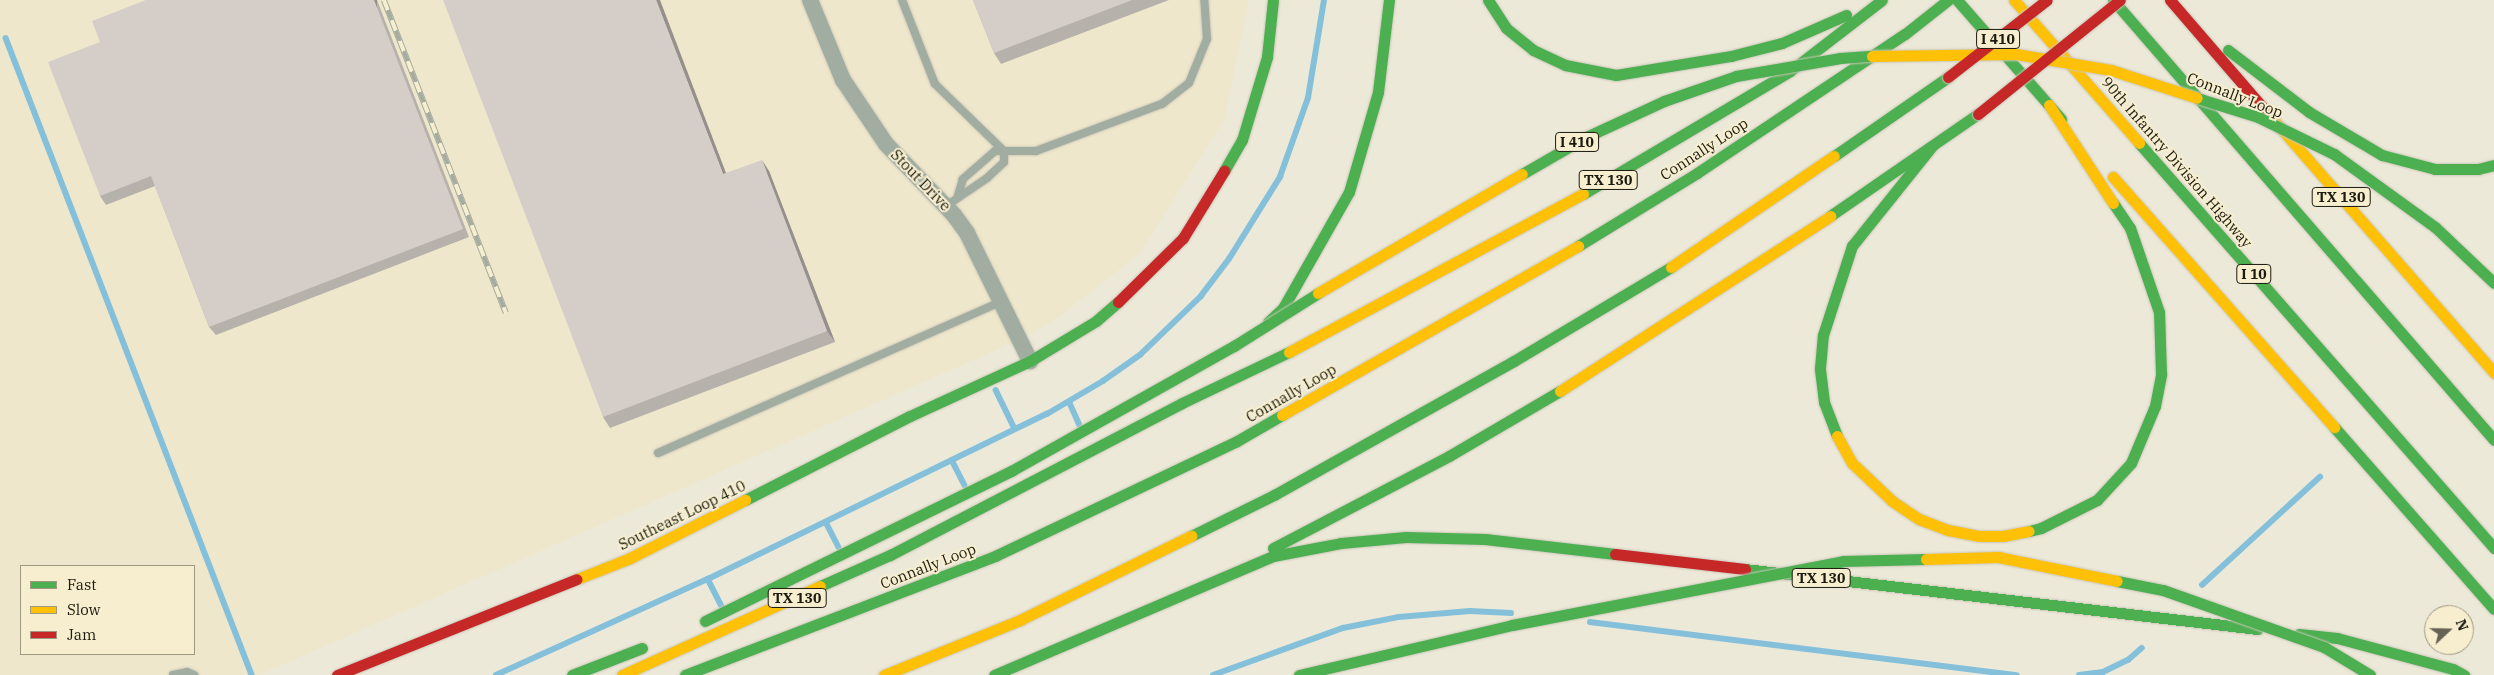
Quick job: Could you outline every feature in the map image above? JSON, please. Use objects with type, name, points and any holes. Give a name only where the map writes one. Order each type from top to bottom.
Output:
[{"type":"main road","name":"Southeast Loop 410","points":[[338,675],[630,558],[910,416],[1030,361],[1096,321],[1141,283],[1182,238],[1242,140],[1266,57],[1273,0]]},
{"type":"main road","points":[[1182,403],[1283,308],[1349,192],[1378,92],[1389,0]]},
{"type":"main road","points":[[1488,0],[1506,28],[1533,50],[1566,65],[1616,75],[1731,56],[1782,43],[1881,0]]},
{"type":"main road","name":"TX 130","points":[[622,675],[890,555],[1182,403],[1321,337],[1555,212],[1790,71],[1881,0]]},
{"type":"main road","name":"Connally Loop","points":[[685,675],[995,556],[1238,441],[1559,257],[1697,173],[1905,34],[1948,0]]},
{"type":"main road","points":[[1958,0],[2494,609]]},
{"type":"main road","name":"90th Infantry Division Highway","points":[[2014,0],[2494,548]]},
{"type":"main road","name":"I 410","points":[[884,675],[1020,620],[1274,495],[1514,361],[1699,250],[1948,77],[2047,0]]},
{"type":"main road","points":[[2113,0],[2494,440]]},
{"type":"main road","points":[[1181,598],[1449,456],[1565,388],[1978,114],[2120,0]]},
{"type":"main road","name":"TX 130","points":[[2170,0],[2494,373]]},
{"type":"main road","points":[[2188,20],[2309,112],[2382,155],[2435,169],[2478,169],[2494,165]]},
{"type":"main road","name":"Connally Loop","points":[[701,623],[1011,471],[1234,346],[1398,244],[1586,137],[1664,101],[1736,76],[1840,58],[1947,53],[2016,54],[2111,70],[2258,117],[2334,154],[2435,227],[2494,283]]},
{"type":"main road","points":[[1932,146],[1897,186],[1852,246],[1823,335],[1820,368],[1824,402],[1835,433],[1852,463],[1892,501],[1919,519],[1948,530],[1979,536],[2002,536],[2041,528],[2097,500],[2131,463],[2155,406],[2161,365],[2159,312],[2130,228],[2049,105]]},
{"type":"main road","name":"TX 130","points":[[994,675],[1181,598],[1273,556],[1341,543],[1406,537],[1485,539],[2337,638],[2454,669],[2464,675]]},
{"type":"main road","points":[[1299,675],[1512,626],[1842,561],[1998,557],[2163,590],[2324,647],[2370,675]]},
{"type":"main road","points":[[572,675],[651,644]]},
{"type":"street","name":"Stout Drive","points":[[810,0],[843,80],[886,144],[946,206],[967,233],[1030,361]]},
{"type":"lane","points":[[902,0],[935,84],[1004,151],[1004,162],[973,190],[958,195],[946,206]]},
{"type":"lane","points":[[958,195],[963,178],[995,152],[1036,151],[1162,104],[1189,84],[1207,40],[1204,0]]},
{"type":"lane","points":[[658,453],[1001,302]]},
{"type":"lane","points":[[173,675],[187,672],[194,675]]},
{"type":"shaded area","points":[[0,0],[1249,0],[1225,118],[1140,253],[1063,314],[1026,337],[259,675],[0,675]]},
{"type":"building","points":[[146,0],[374,0],[463,229],[209,327],[151,176],[100,196],[48,62],[100,42],[92,21]]},
{"type":"building","points":[[443,0],[656,0],[723,174],[762,160],[827,331],[603,417]]},
{"type":"building","points":[[973,0],[1132,0],[994,53]]},
{"type":"waterway","points":[[496,675],[708,579],[1047,414],[1103,381],[1140,355],[1201,296],[1229,259],[1280,177],[1308,98],[1324,0]]},
{"type":"waterway","points":[[6,38],[252,675]]},
{"type":"waterway","points":[[996,390],[1015,429]]},
{"type":"waterway","points":[[1070,403],[1080,425]]},
{"type":"waterway","points":[[952,460],[965,485]]},
{"type":"waterway","points":[[2202,585],[2320,477]]},
{"type":"waterway","points":[[826,522],[839,547]]},
{"type":"waterway","points":[[708,579],[721,605]]},
{"type":"waterway","points":[[1213,675],[1343,628],[1399,617],[1470,611],[1511,613]]},
{"type":"waterway","points":[[1590,622],[2017,675]]},
{"type":"waterway","points":[[2079,675],[2103,672],[2128,660],[2142,648]]},
{"type":"railway","points":[[384,0],[506,313]]},
{"type":"traffic: fast","points":[[1224,171],[1242,140],[1267,57],[1273,0]]},
{"type":"traffic: fast","points":[[1268,322],[1283,308],[1349,192],[1378,92],[1389,0]]},
{"type":"traffic: fast","points":[[1488,0],[1506,28],[1533,50],[1565,65],[1616,75],[1731,56],[1782,43],[1846,15]]},
{"type":"traffic: fast","points":[[1583,194],[1790,71],[1882,0]]},
{"type":"traffic: fast","points":[[1578,246],[1697,173],[1905,34],[1948,0]]},
{"type":"traffic: fast","points":[[1957,0],[2061,119]]},
{"type":"traffic: fast","points":[[2113,0],[2494,440]]},
{"type":"traffic: fast","points":[[2228,50],[2309,112],[2382,155],[2435,169],[2478,169],[2494,165]]},
{"type":"traffic: fast","points":[[1522,174],[1586,137],[1664,101],[1736,76],[1840,58],[1872,56]]},
{"type":"traffic: fast","points":[[1834,156],[1948,77]]},
{"type":"traffic: fast","points":[[2197,98],[2258,117],[2334,154],[2435,227],[2494,283]]},
{"type":"traffic: fast","points":[[1830,216],[1978,114]]},
{"type":"traffic: fast","points":[[2139,143],[2494,548]]},
{"type":"traffic: fast","points":[[1837,436],[1824,402],[1820,368],[1823,335],[1852,246],[1932,146]]},
{"type":"traffic: fast","points":[[2029,531],[2041,528],[2097,500],[2131,463],[2155,406],[2161,374],[2159,312],[2130,228],[2113,203]]},
{"type":"traffic: fast","points":[[1191,536],[1274,495],[1514,361],[1671,267]]},
{"type":"traffic: fast","points":[[705,621],[1011,471],[1234,346],[1318,293]]},
{"type":"traffic: fast","points":[[745,500],[910,416],[1030,361],[1096,321],[1118,302]]},
{"type":"traffic: fast","points":[[820,586],[890,555],[1182,403],[1289,352]]},
{"type":"traffic: fast","points":[[1273,548],[1449,456],[1560,391]]},
{"type":"traffic: fast","points":[[685,675],[995,556],[1237,441],[1282,415]]},
{"type":"traffic: fast","points":[[2334,427],[2494,609]]},
{"type":"traffic: fast","points":[[994,675],[1273,556],[1341,543],[1406,537],[1485,539],[1615,554]]},
{"type":"traffic: fast","points":[[1299,675],[1512,625],[1843,561],[1926,559]]},
{"type":"traffic: fast","points":[[1745,569],[2257,629]]},
{"type":"traffic: fast","points":[[2117,581],[2163,590],[2324,647],[2370,675]]},
{"type":"traffic: fast","points":[[2299,634],[2337,638],[2453,669],[2464,675]]},
{"type":"traffic: fast","points":[[572,675],[642,648]]},
{"type":"traffic: slow","points":[[2014,0],[2139,143]]},
{"type":"traffic: slow","points":[[1872,56],[2016,54],[2111,70],[2197,98]]},
{"type":"traffic: slow","points":[[2049,105],[2113,203]]},
{"type":"traffic: slow","points":[[2271,117],[2494,373]]},
{"type":"traffic: slow","points":[[1671,267],[1834,156]]},
{"type":"traffic: slow","points":[[1318,293],[1522,174]]},
{"type":"traffic: slow","points":[[2113,177],[2334,427]]},
{"type":"traffic: slow","points":[[1289,352],[1583,194]]},
{"type":"traffic: slow","points":[[1560,391],[1830,216]]},
{"type":"traffic: slow","points":[[1282,415],[1578,246]]},
{"type":"traffic: slow","points":[[1837,436],[1852,463],[1892,501],[1919,519],[1948,530],[1979,536],[2003,536],[2029,531]]},
{"type":"traffic: slow","points":[[577,579],[630,558],[745,500]]},
{"type":"traffic: slow","points":[[884,675],[1020,620],[1191,536]]},
{"type":"traffic: slow","points":[[1926,559],[1998,557],[2117,581]]},
{"type":"traffic: slow","points":[[622,675],[820,586]]},
{"type":"traffic: jam","points":[[1948,77],[2047,0]]},
{"type":"traffic: jam","points":[[1978,114],[2120,0]]},
{"type":"traffic: jam","points":[[2170,0],[2271,117]]},
{"type":"traffic: jam","points":[[1118,302],[1183,238],[1224,171]]},
{"type":"traffic: jam","points":[[1615,554],[1745,569]]},
{"type":"traffic: jam","points":[[337,675],[577,579]]}]
